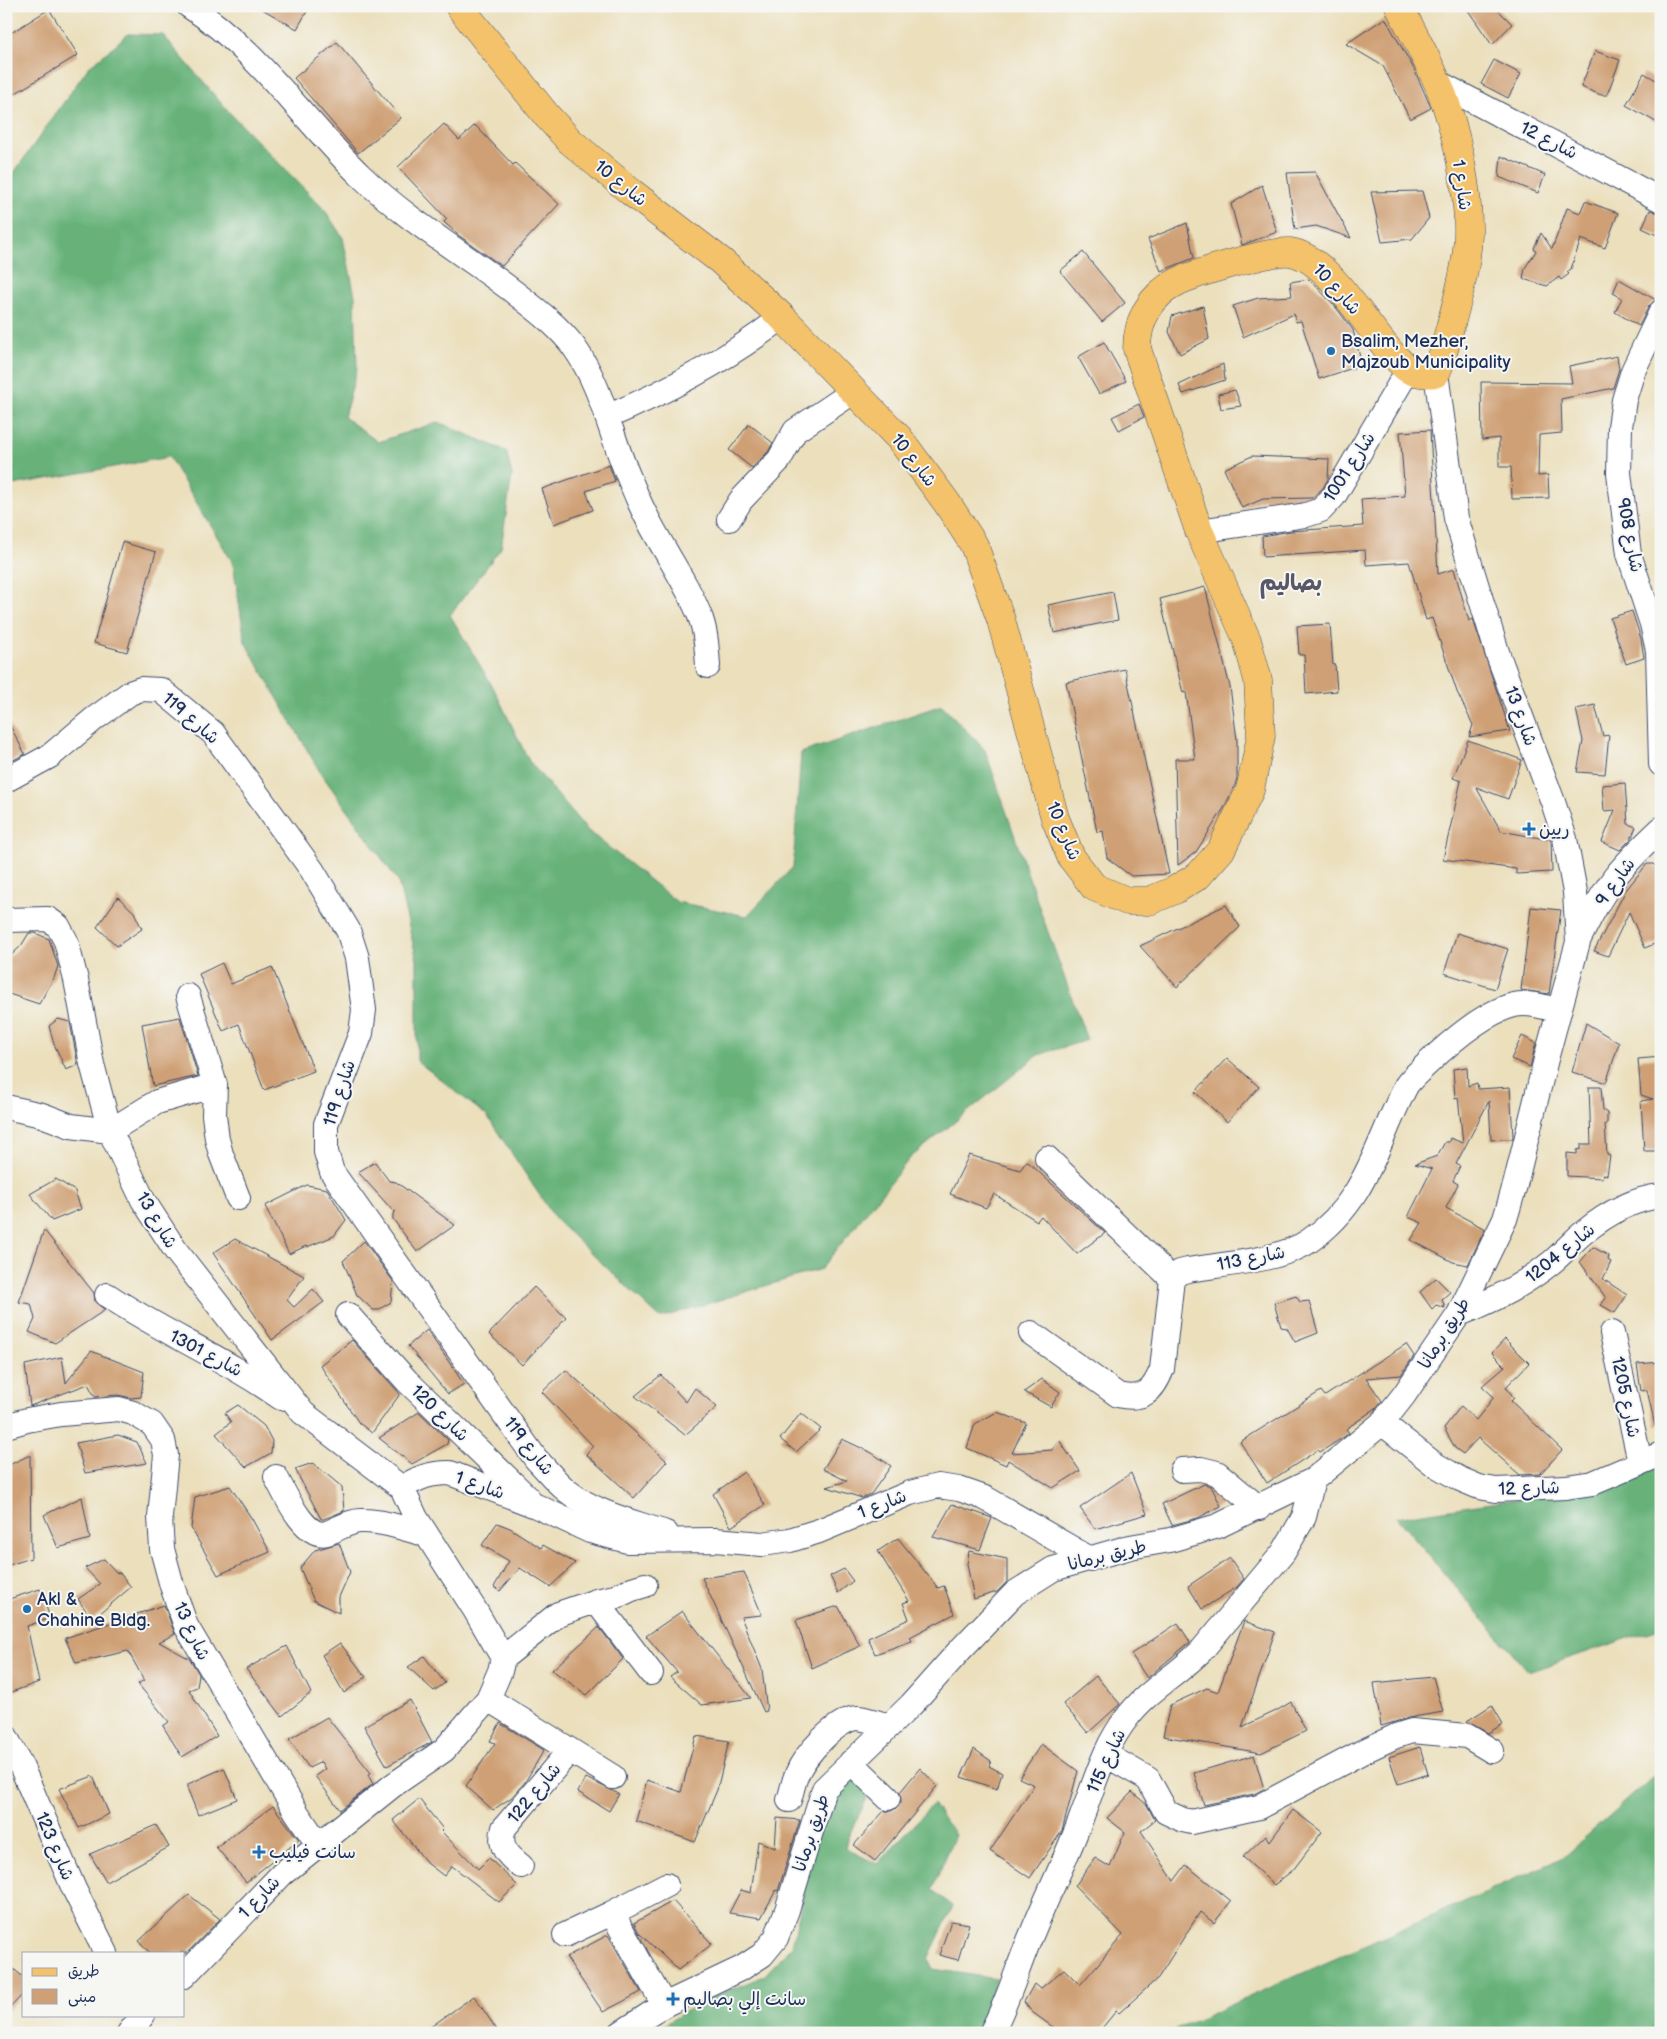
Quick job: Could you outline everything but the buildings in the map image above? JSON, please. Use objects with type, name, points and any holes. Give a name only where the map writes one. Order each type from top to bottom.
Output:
[{"type":"main road","name":"شارع 10","points":[[458,6],[547,116],[570,141],[720,261],[782,317],[899,438],[947,503],[974,545],[1001,620],[1055,818],[1071,857],[1094,887],[1127,901],[1149,901],[1175,890],[1198,876],[1221,850],[1250,790],[1261,736],[1258,680],[1247,640],[1199,531],[1137,349],[1137,334],[1142,317],[1165,288],[1183,280],[1270,253],[1291,252],[1308,258],[1330,276],[1389,350],[1408,370]]},
{"type":"main road","name":"شارع 1","points":[[1399,6],[1437,82],[1450,117],[1465,193],[1468,234],[1462,273],[1441,361],[1436,373]]},
{"type":"main road","points":[[1408,370],[1426,374],[1436,373]]},
{"type":"street","points":[[203,10],[278,84],[313,126],[362,176],[402,212],[488,272],[548,318],[574,348],[596,386],[623,463],[644,513],[702,620],[708,666]]},
{"type":"street","name":"شارع 12","points":[[1437,82],[1661,200]]},
{"type":"street","name":"شارع 908","points":[[1661,312],[1633,371],[1624,400],[1620,427],[1619,474],[1629,554],[1652,624],[1658,650],[1661,764]]},
{"type":"street","points":[[607,417],[658,395],[713,365],[751,342],[782,317]]},
{"type":"street","name":"شارع 1001","points":[[1199,531],[1296,517],[1321,510],[1334,496],[1408,370]]},
{"type":"street","name":"شارع 13","points":[[1436,373],[1456,518],[1498,655],[1565,839],[1575,892],[1578,942],[1546,1059]]},
{"type":"street","points":[[729,519],[741,500],[780,460],[794,431],[853,392]]},
{"type":"street","name":"شارع 119","points":[[6,780],[50,756],[108,709],[130,693],[141,689],[161,690],[213,733],[312,870],[348,930],[357,958],[364,1010],[360,1033],[326,1124],[326,1152],[332,1172],[519,1435],[542,1465],[566,1490],[589,1505],[620,1520],[687,1541]]},
{"type":"street","name":"شارع 9","points":[[1578,942],[1594,909],[1615,877],[1640,848],[1661,829]]},
{"type":"street","name":"شارع 13","points":[[6,920],[48,919],[58,926],[66,941],[78,988],[92,1064],[110,1131],[143,1200],[176,1252],[303,1413],[402,1488]]},
{"type":"street","points":[[188,996],[215,1085],[214,1115],[217,1139],[238,1198]]},
{"type":"street","name":"شارع 113","points":[[1172,1279],[1180,1272],[1188,1270],[1285,1253],[1307,1242],[1326,1228],[1358,1192],[1407,1084],[1456,1037],[1485,1018],[1514,1005],[1537,1005],[1559,1011]]},
{"type":"street","name":"طريق برمانا","points":[[621,2033],[664,2005],[742,1968],[762,1955],[776,1938],[787,1910],[824,1789],[911,1705],[960,1650],[1015,1593],[1052,1569],[1130,1547],[1170,1540],[1218,1526],[1258,1508],[1314,1480],[1382,1423],[1404,1395],[1459,1314],[1505,1219],[1546,1059]]},
{"type":"street","points":[[6,1107],[42,1115],[71,1126],[110,1131],[158,1102],[215,1085]]},
{"type":"street","points":[[1031,1333],[1118,1394],[1128,1397],[1151,1390],[1157,1383],[1162,1369],[1172,1279],[1047,1158]]},
{"type":"street","name":"شارع 1204","points":[[1459,1314],[1484,1304],[1522,1284],[1553,1261],[1582,1234],[1619,1208],[1635,1201],[1661,1196]]},
{"type":"street","name":"شارع 1301","points":[[107,1295],[176,1338],[241,1371],[303,1413]]},
{"type":"street","name":"شارع 120","points":[[348,1314],[407,1381],[536,1506]]},
{"type":"street","name":"شارع 1205","points":[[1612,1333],[1650,1458]]},
{"type":"street","name":"شارع 13","points":[[6,1425],[61,1414],[119,1409],[132,1413],[152,1424],[163,1440],[166,1456],[160,1518],[162,1549],[186,1626],[292,1805],[318,1844]]},
{"type":"street","name":"شارع 12","points":[[1382,1423],[1434,1464],[1472,1484],[1496,1490],[1566,1487],[1592,1483],[1650,1458]]},
{"type":"street","points":[[1182,1470],[1202,1469],[1217,1473],[1258,1508]]},
{"type":"street","name":"شارع 1","points":[[402,1488],[415,1479],[424,1476],[450,1472],[536,1506],[590,1531],[627,1541],[715,1540],[762,1544],[790,1540],[910,1493],[938,1486],[959,1489],[985,1498],[1090,1559]]},
{"type":"street","points":[[276,1477],[296,1514],[311,1530],[318,1534],[324,1534],[346,1524],[361,1520],[427,1534]]},
{"type":"street","name":"شارع 115","points":[[991,2033],[1005,2008],[1032,1931],[1056,1881],[1114,1737],[1126,1718],[1140,1703],[1188,1664],[1231,1617],[1283,1553],[1304,1517],[1314,1480]]},
{"type":"street","points":[[402,1488],[416,1518],[475,1610],[503,1658],[558,1614],[596,1601],[615,1597],[645,1585]]},
{"type":"street","points":[[596,1601],[651,1673]]},
{"type":"street","name":"شارع 1","points":[[185,1975],[282,1874],[392,1786],[444,1750],[488,1699],[500,1671],[503,1658]]},
{"type":"street","name":"شارع 122","points":[[488,1699],[570,1750],[504,1828],[500,1838],[503,1849],[521,1866]]},
{"type":"street","points":[[790,1800],[797,1773],[811,1752],[835,1728],[848,1720],[857,1718],[888,1726]]},
{"type":"street","points":[[1106,1755],[1148,1779],[1166,1812],[1192,1822],[1259,1807],[1364,1751],[1396,1736],[1412,1731],[1467,1736],[1492,1751]]},
{"type":"street","name":"شارع 123","points":[[6,1737],[22,1768],[74,1890],[105,1952]]},
{"type":"street","points":[[570,1750],[613,1777]]},
{"type":"street","points":[[851,1762],[888,1798]]},
{"type":"street","points":[[565,1935],[666,1885]]},
{"type":"street","points":[[612,1913],[664,2005]]},
{"type":"green space","points":[[128,34],[163,35],[227,110],[324,209],[343,238],[355,296],[357,369],[344,417],[378,442],[438,422],[506,451],[512,475],[501,548],[450,615],[494,689],[529,761],[587,830],[677,902],[747,916],[793,867],[801,753],[942,705],[985,750],[1087,1040],[1038,1055],[910,1158],[821,1269],[660,1318],[556,1220],[487,1116],[417,1061],[417,960],[398,881],[320,772],[245,642],[233,563],[169,457],[13,485],[11,367],[6,358],[6,184],[88,68]]},
{"type":"green space","points":[[1661,1461],[1661,1627],[1528,1672],[1396,1517],[1585,1489]]},
{"type":"green space","points":[[1661,1770],[1661,2033],[1168,2033],[1562,1858]]},
{"type":"green space","points":[[855,1777],[870,1792],[847,1839],[845,1848],[877,1864],[933,1804],[955,1835],[932,1890],[953,1906],[928,1959],[933,1969],[997,1979],[976,2033],[651,2033],[701,2002],[764,1976],[792,1946],[818,1826]]},
{"type":"place","name":"Bsalim, Mezher, Majzoub Municipality","points":[[1331,351]]},
{"type":"place","name":"ريين","points":[[1529,829]]},
{"type":"place","name":"Akl & Chahine Bldg.","points":[[27,1609]]},
{"type":"place","name":"سانت فيليب","points":[[259,1852]]},
{"type":"place","name":"سانت إلي بصاليم","points":[[673,1999]]},
{"type":"district","name":"بصاليم","points":[[1291,582]]}]
